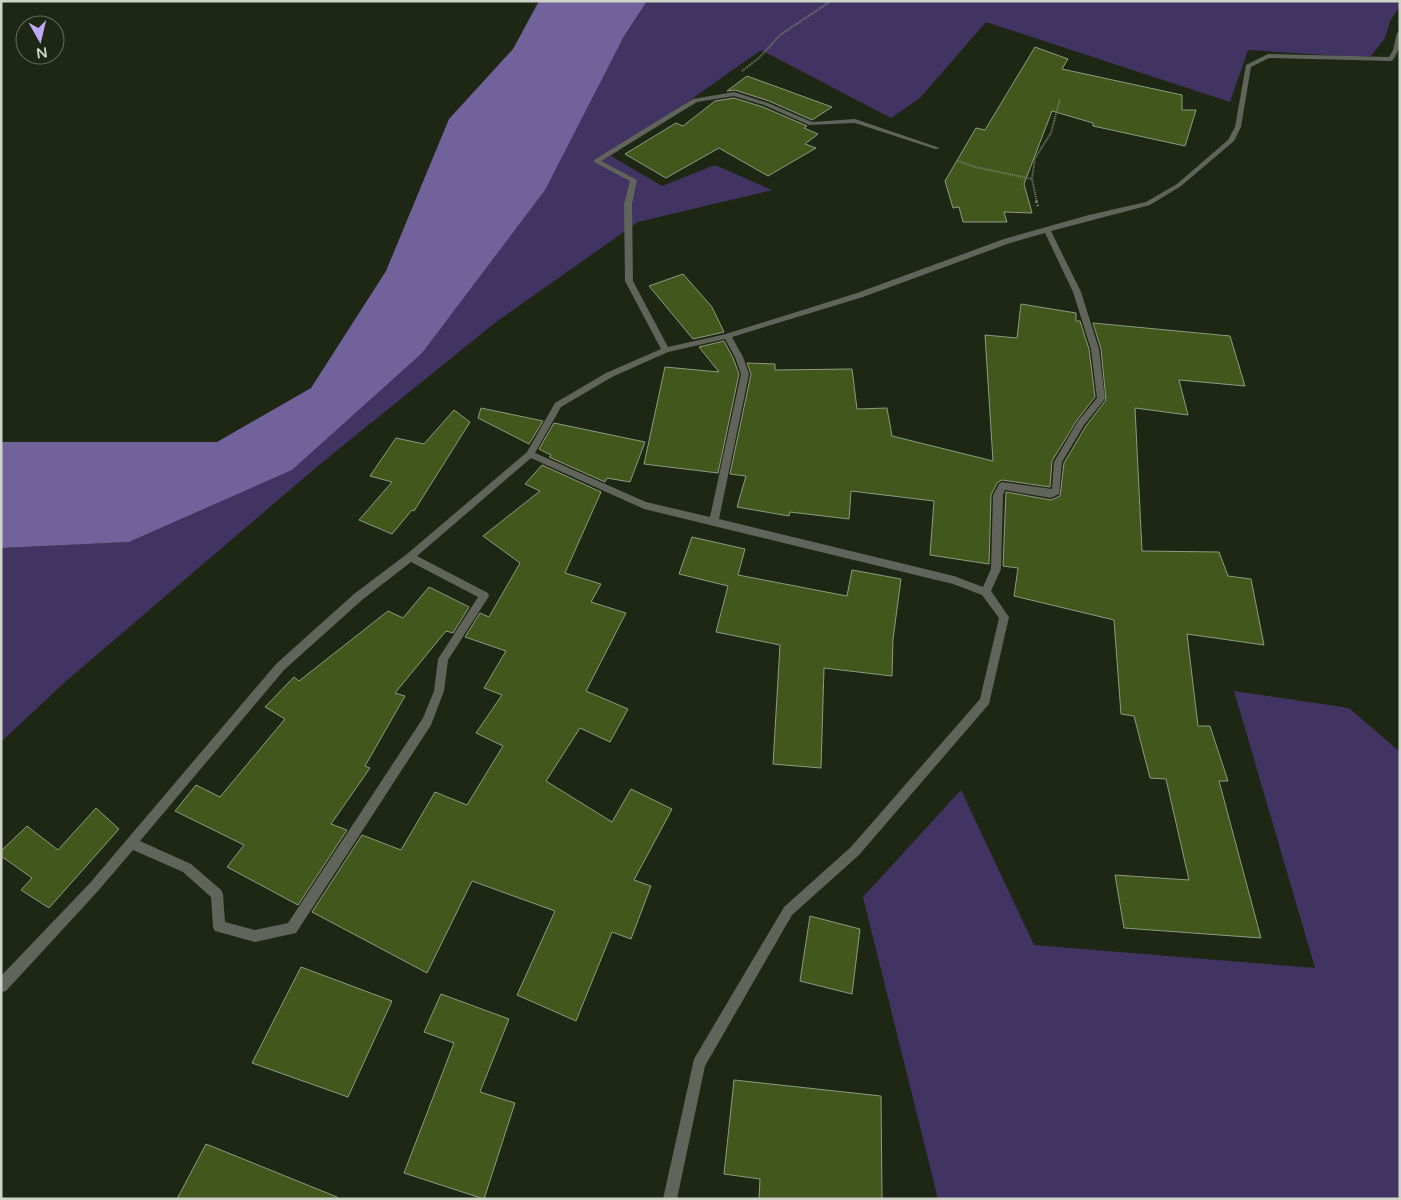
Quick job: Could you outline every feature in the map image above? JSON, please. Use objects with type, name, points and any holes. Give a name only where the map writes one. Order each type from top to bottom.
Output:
[{"type":"street","points":[[1,986],[94,887],[280,667],[358,597],[410,558],[530,454],[558,405],[609,375],[666,350],[727,336],[860,295],[1007,241],[1148,204],[1179,185],[1232,142],[1238,128],[1248,66],[1268,56],[1391,59],[1396,50],[1400,33]]},
{"type":"street","points":[[666,350],[629,281],[628,204],[634,180],[596,161],[695,100],[734,94],[766,104],[811,124],[855,121],[937,148]]},
{"type":"street","points":[[986,592],[996,569],[998,495],[1002,486],[1051,494],[1056,491],[1058,462],[1081,423],[1101,399],[1096,348],[1077,292],[1048,230]]},
{"type":"street","points":[[714,520],[745,374],[727,336]]},
{"type":"street","points":[[530,454],[644,505],[714,520],[954,580],[986,592],[1004,617],[985,701],[855,851],[788,911],[699,1064],[670,1199]]},
{"type":"street","points":[[130,844],[187,868],[217,894],[219,927],[255,936],[292,929],[426,721],[438,691],[443,659],[484,596],[410,558]]},
{"type":"path","points":[[734,94],[722,86],[759,58],[780,35],[831,1]]},
{"type":"path","points":[[1048,230],[1034,196],[1032,179],[1035,158],[1051,133],[1060,100]]},
{"type":"path","points":[[937,148],[953,159],[975,167],[1032,179]]},
{"type":"shaded area","points":[[539,1],[647,1],[623,38],[545,190],[422,353],[292,470],[129,542],[1,548],[1,442],[217,442],[311,388],[386,271],[449,119],[513,49]]},
{"type":"shaded area","points":[[647,1],[1400,1],[1400,6],[1390,21],[1385,38],[1371,56],[1355,57],[1248,50],[1230,102],[986,22],[920,98],[891,118],[761,50],[611,156],[662,186],[715,165],[772,190],[638,222],[496,322],[319,465],[65,682],[1,742],[1,548],[129,542],[292,470],[422,352]]},
{"type":"shaded area","points":[[1234,691],[1349,708],[1400,752],[1400,1199],[938,1199],[863,897],[961,790],[1034,945],[1315,968]]},
{"type":"building","points":[[1035,47],[1068,59],[1062,69],[1182,95],[1182,110],[1196,110],[1185,146],[1093,126],[1093,123],[1052,111],[1024,184],[1032,213],[1004,212],[1007,222],[963,222],[959,207],[953,208],[945,181],[976,128],[985,130]]},
{"type":"building","points":[[747,76],[832,107],[812,120],[769,101],[735,90],[727,91]]},
{"type":"building","points":[[734,98],[763,107],[807,126],[804,128],[818,134],[805,144],[816,148],[768,176],[719,148],[666,178],[625,154],[676,123],[683,126],[715,101]]},
{"type":"building","points":[[683,274],[712,307],[724,332],[693,339],[649,286]]},
{"type":"building","points":[[1021,304],[1076,313],[1076,321],[1080,321],[1089,349],[1095,397],[1077,420],[1052,461],[1050,487],[1002,480],[997,483],[991,495],[989,564],[930,555],[934,501],[851,491],[849,519],[790,512],[789,516],[737,507],[746,476],[730,474],[751,374],[747,363],[775,364],[775,370],[852,369],[857,409],[887,408],[892,436],[993,461],[985,335],[1017,338]]},
{"type":"building","points":[[1093,323],[1230,336],[1245,386],[1179,380],[1188,415],[1135,408],[1142,551],[1219,552],[1228,576],[1251,579],[1264,645],[1187,634],[1198,726],[1210,726],[1228,781],[1219,781],[1261,938],[1124,928],[1115,875],[1189,880],[1166,779],[1150,778],[1134,716],[1121,714],[1114,620],[1014,596],[1018,568],[1003,566],[1006,492],[1051,500],[1060,496],[1064,463],[1086,426],[1106,400],[1101,349]]},
{"type":"building","points":[[724,341],[739,374],[718,473],[644,464],[665,367],[719,372],[699,347]]},
{"type":"building","points":[[481,408],[543,421],[529,444],[478,418]]},
{"type":"building","points":[[454,410],[470,422],[414,511],[412,510],[392,534],[359,520],[392,482],[370,476],[396,438],[424,444]]},
{"type":"building","points":[[554,423],[645,442],[630,482],[607,478],[605,482],[549,457],[551,455],[539,449]]},
{"type":"building","points":[[542,465],[601,492],[565,573],[601,584],[591,602],[626,613],[586,691],[628,709],[610,742],[580,728],[546,781],[612,822],[631,789],[672,809],[634,880],[651,886],[631,939],[612,932],[576,1021],[517,995],[555,911],[472,881],[427,973],[312,912],[362,835],[401,850],[435,792],[467,805],[503,746],[476,733],[502,695],[484,688],[506,651],[465,637],[480,613],[489,617],[520,563],[483,536],[540,491],[525,484]]},
{"type":"building","points":[[692,537],[745,549],[738,575],[847,596],[852,570],[901,579],[893,639],[892,676],[824,668],[821,768],[773,764],[780,645],[716,632],[728,586],[679,574]]},
{"type":"building","points":[[429,587],[469,607],[453,633],[446,631],[395,693],[405,696],[365,766],[370,768],[331,824],[347,830],[298,905],[227,867],[244,845],[175,811],[196,785],[220,797],[285,719],[265,707],[294,677],[299,681],[388,611],[403,618]]},
{"type":"building","points":[[96,808],[119,829],[49,908],[21,890],[32,878],[1,856],[1,851],[27,826],[58,850]]},
{"type":"building","points":[[810,916],[860,929],[852,994],[800,981]]},
{"type":"building","points":[[301,967],[392,1001],[348,1097],[252,1063]]},
{"type":"building","points":[[441,994],[509,1019],[480,1092],[515,1103],[484,1199],[404,1173],[454,1043],[424,1032]]},
{"type":"building","points":[[734,1080],[881,1096],[882,1199],[759,1199],[760,1179],[724,1174]]},
{"type":"building","points":[[206,1144],[337,1197],[337,1199],[177,1199]]}]
